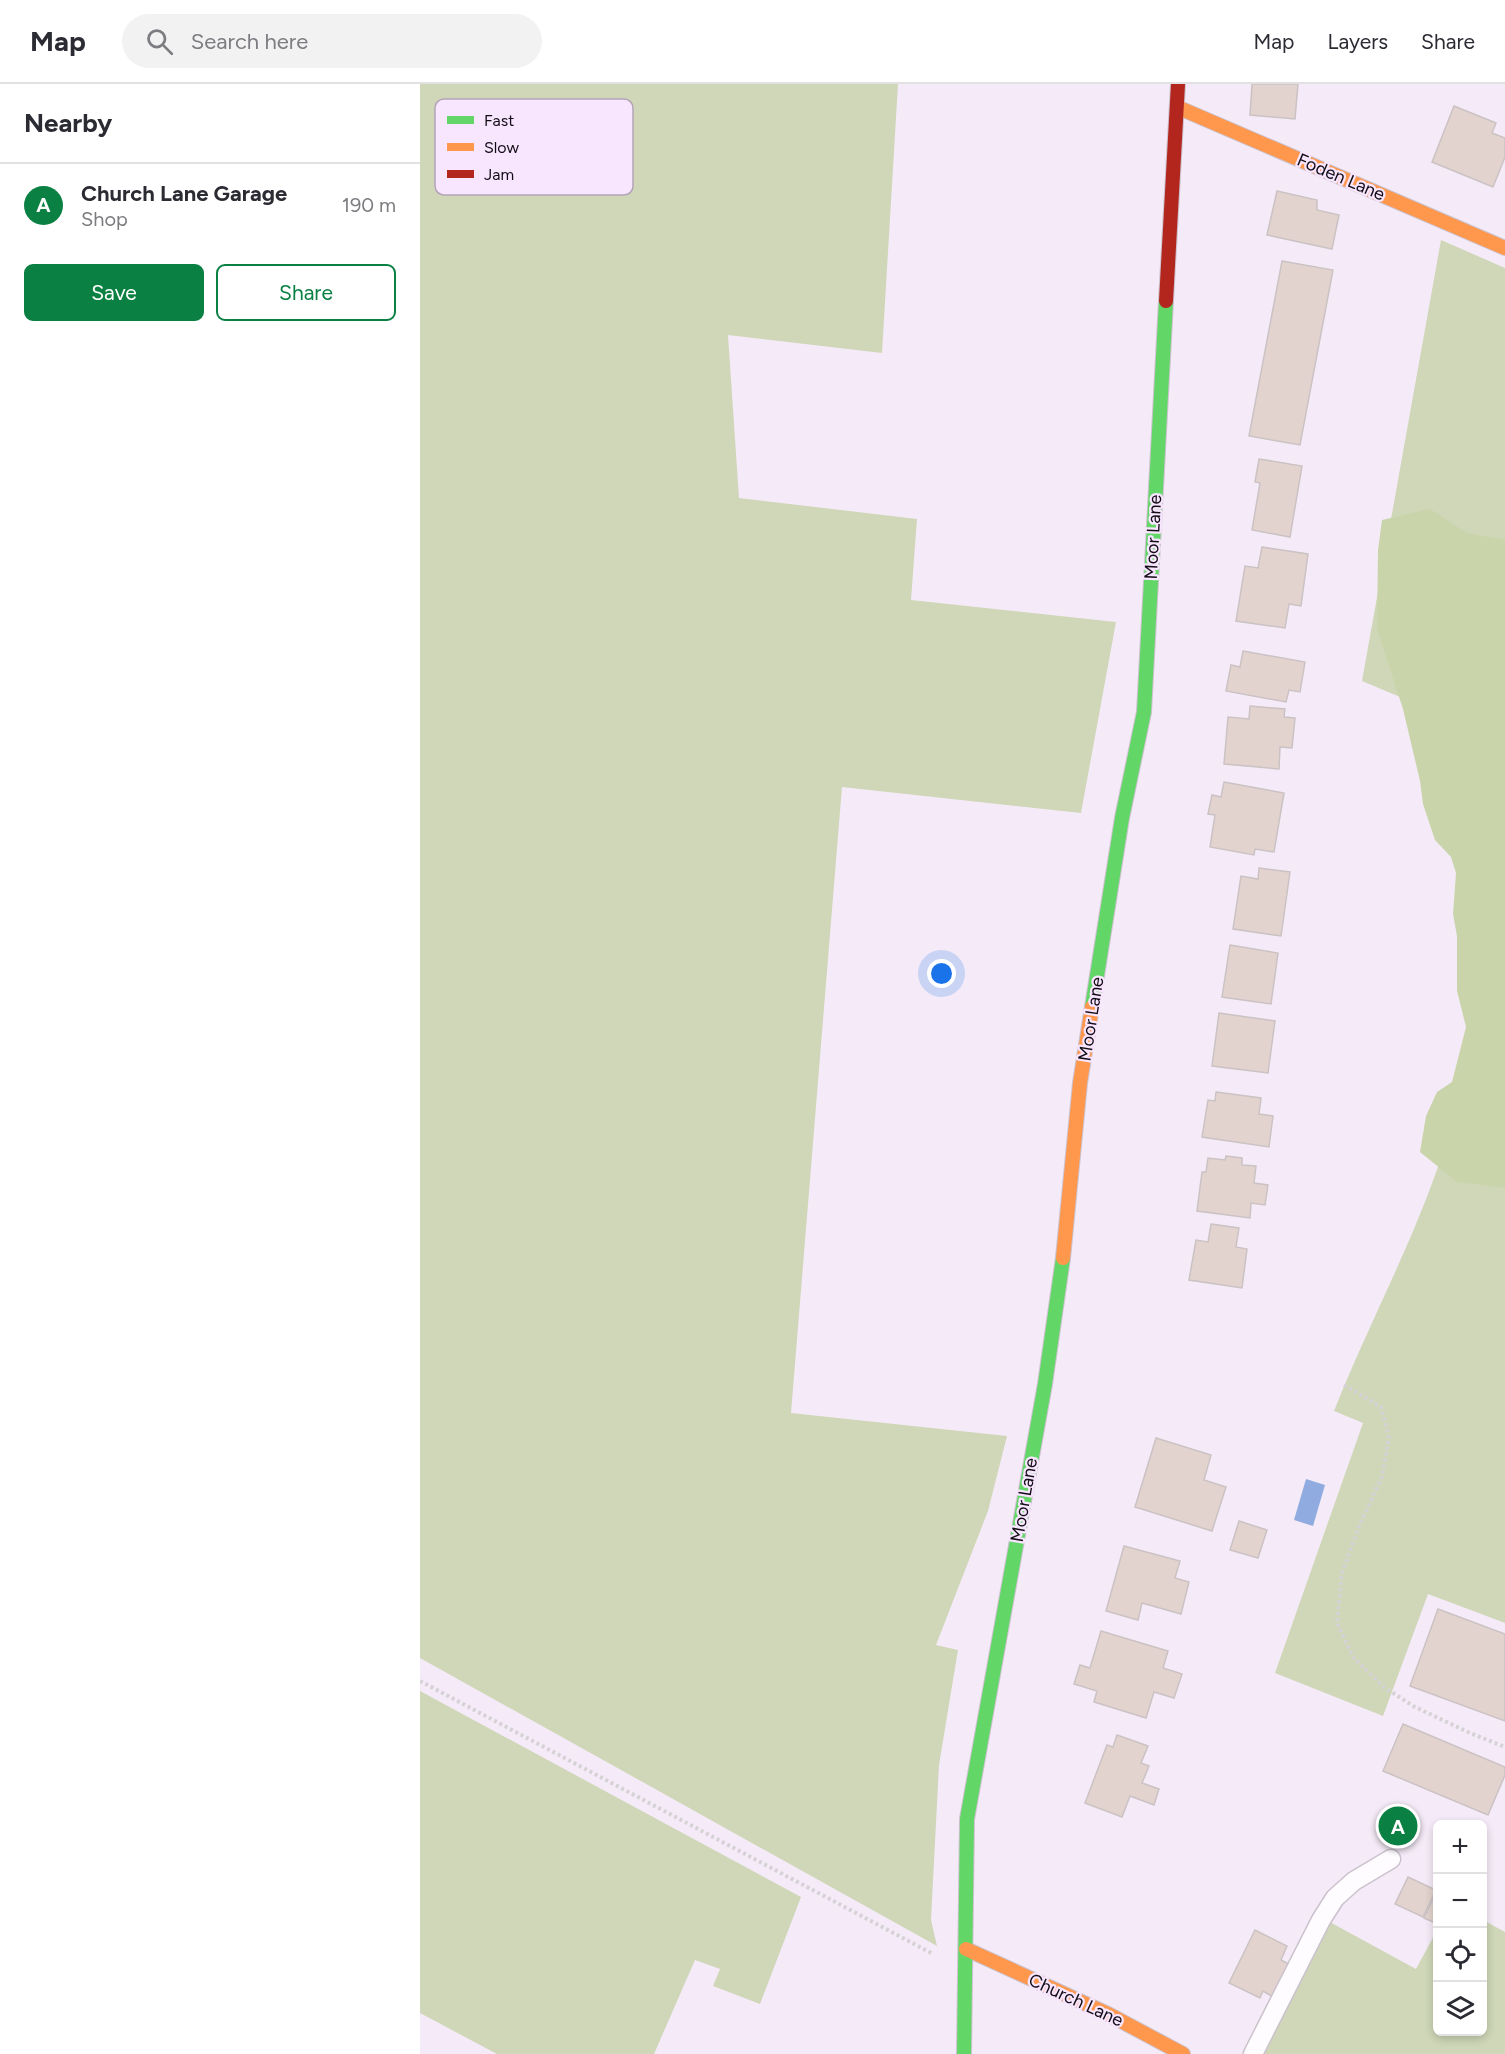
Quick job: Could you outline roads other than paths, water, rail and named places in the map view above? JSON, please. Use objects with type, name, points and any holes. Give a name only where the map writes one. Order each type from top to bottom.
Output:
[{"type":"street","name":"Moor Lane","points":[[964,2054],[967,1819],[1045,1384],[1060,1290],[1080,1083],[1122,818],[1144,712],[1178,84]]},
{"type":"street","name":"Foden Lane","points":[[1177,107],[1505,248]]},
{"type":"street","name":"Church Lane","points":[[966,1949],[1108,2014],[1183,2054]]},
{"type":"lane","points":[[1253,2054],[1321,1920],[1335,1898],[1354,1881],[1391,1859]]},
{"type":"water","points":[[1306,1479],[1325,1485],[1313,1526],[1294,1520]]},
{"type":"place","name":"Church Lane Garage","points":[[1398,1826]]}]
